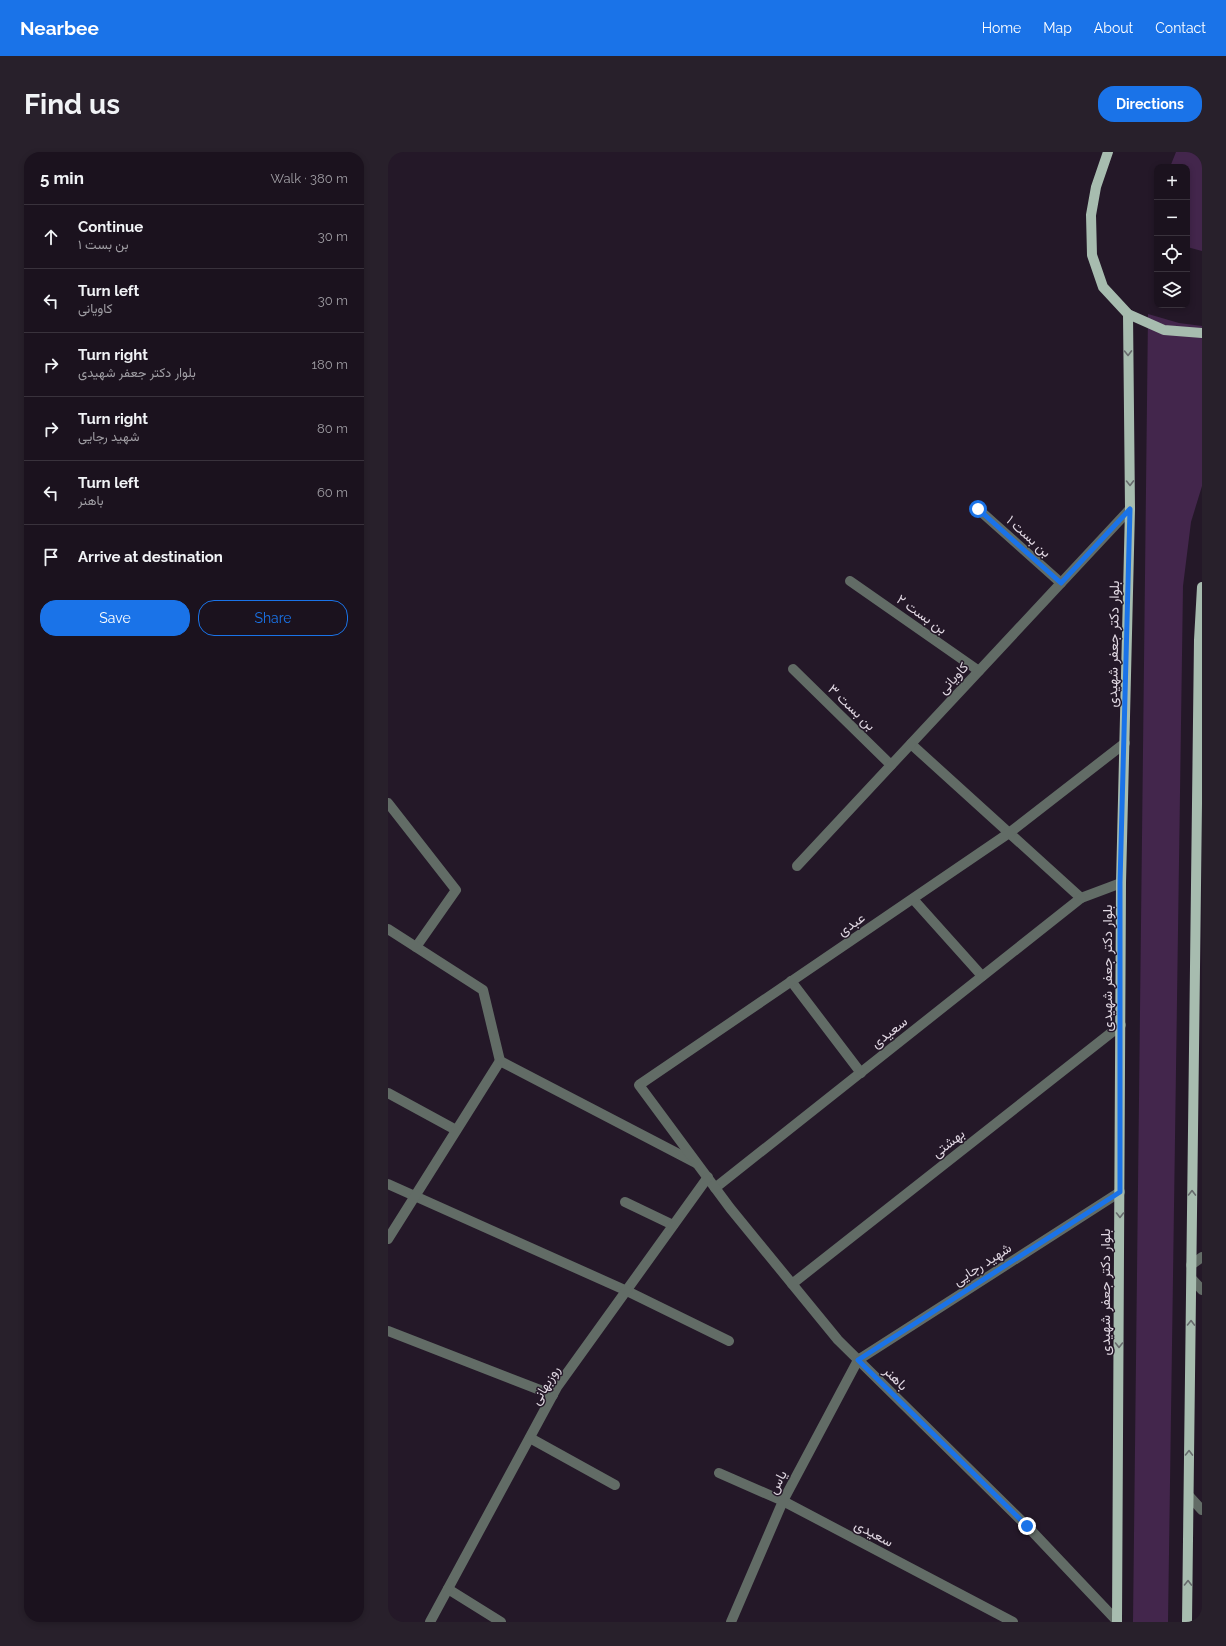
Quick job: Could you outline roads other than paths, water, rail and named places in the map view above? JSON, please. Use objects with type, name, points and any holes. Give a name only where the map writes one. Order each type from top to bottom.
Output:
[{"type":"main road","points":[[1108,152],[1096,187],[1091,215],[1092,255],[1103,287],[1128,314],[1164,330],[1202,333]]},
{"type":"main road","name":"بلوار دکتر جعفر شهیدی","points":[[1117,1621],[1120,1192],[1120,883],[1125,743],[1130,509],[1128,314]]},
{"type":"main road","points":[[1187,1622],[1199,640],[1202,587]]},
{"type":"street","name":"بن بست ۱","points":[[978,509],[1061,583]]},
{"type":"street","name":"کاویانی","points":[[797,866],[1130,509]]},
{"type":"street","name":"بن بست ۲","points":[[850,581],[979,671]]},
{"type":"street","name":"بن بست ۳","points":[[793,669],[891,765]]},
{"type":"street","name":"عبدی","points":[[677,1136],[639,1085],[1009,833],[1125,743]]},
{"type":"street","points":[[911,744],[1081,898]]},
{"type":"street","points":[[388,803],[456,890],[416,947]]},
{"type":"street","name":"سعیدی","points":[[715,1188],[1081,898],[1120,883]]},
{"type":"street","points":[[913,899],[982,976]]},
{"type":"street","points":[[388,929],[483,990],[500,1061],[388,1239]]},
{"type":"street","points":[[791,982],[861,1073]]},
{"type":"street","name":"بهشتی","points":[[792,1284],[1120,1025]]},
{"type":"street","points":[[500,1061],[699,1165]]},
{"type":"street","points":[[388,1093],[456,1130]]},
{"type":"street","name":"باهنر","points":[[677,1136],[715,1188],[838,1340],[1027,1526],[1117,1621]]},
{"type":"street","name":"روزبهانی","points":[[430,1622],[553,1395],[708,1177]]},
{"type":"street","points":[[388,1184],[627,1291],[730,1341]]},
{"type":"street","name":"شهید رجایی","points":[[858,1360],[1120,1192]]},
{"type":"street","points":[[625,1202],[673,1225]]},
{"type":"street","points":[[1191,1265],[1202,1257]]},
{"type":"street","points":[[1192,1279],[1202,1290]]},
{"type":"street","points":[[388,1331],[553,1395]]},
{"type":"street","name":"یاس","points":[[731,1622],[783,1501],[858,1360]]},
{"type":"street","points":[[530,1438],[615,1485]]},
{"type":"street","name":"سعیدی","points":[[719,1473],[783,1501],[1014,1622]]},
{"type":"street","points":[[1189,1496],[1202,1510]]},
{"type":"street","points":[[448,1589],[501,1622]]}]
